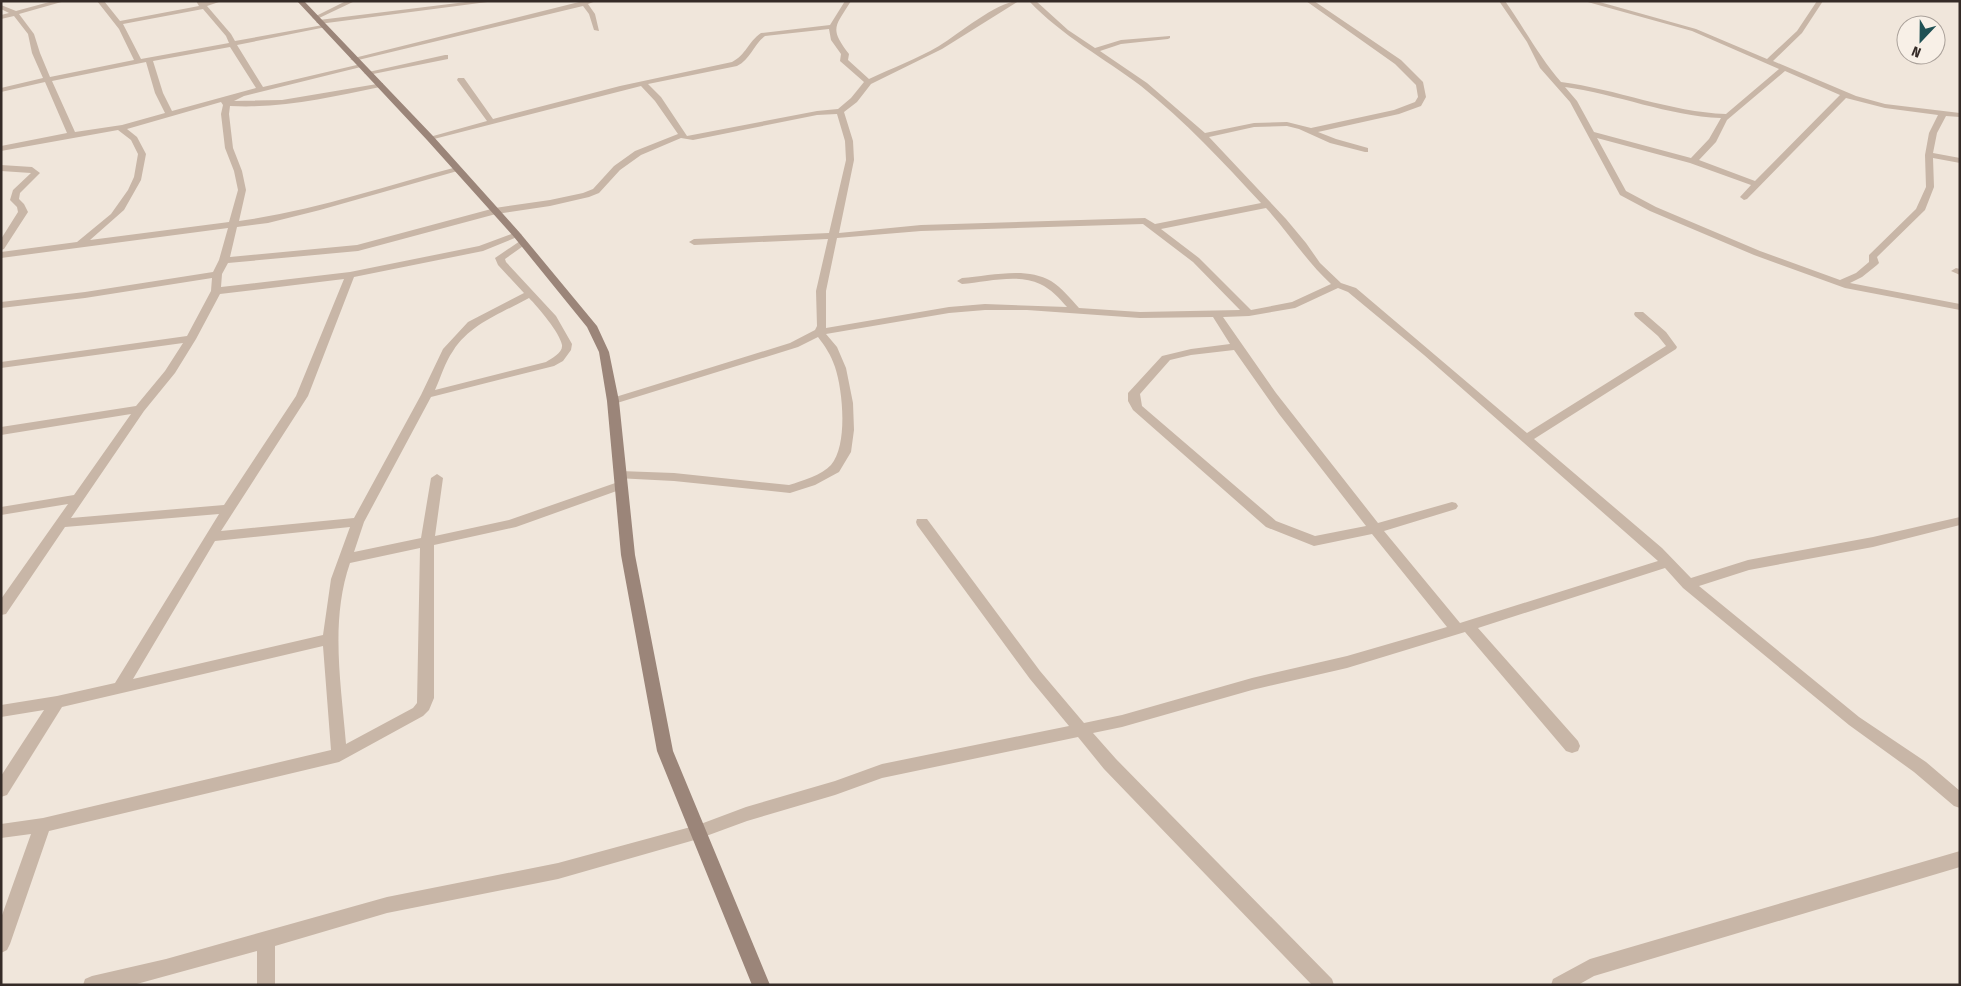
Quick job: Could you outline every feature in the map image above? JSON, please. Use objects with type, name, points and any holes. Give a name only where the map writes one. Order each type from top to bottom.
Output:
[{"type":"main road","points":[[300,1],[430,138],[520,238],[592,326],[604,352],[613,401],[628,555],[665,751],[761,985]]},
{"type":"street","points":[[1,17],[62,1]]},
{"type":"street","points":[[100,1],[127,35],[138,61]]},
{"type":"street","points":[[119,23],[219,1]]},
{"type":"street","points":[[319,22],[352,1]]},
{"type":"street","points":[[1,90],[138,61],[234,45],[319,22],[492,1]]},
{"type":"street","points":[[1,149],[122,127],[237,96],[361,66],[593,1]]},
{"type":"street","points":[[848,1],[833,27],[834,40],[844,54],[844,61],[868,82]]},
{"type":"street","points":[[643,83],[658,99],[685,138],[756,127],[817,113],[840,111],[854,100],[868,82],[940,48],[982,20],[1016,1]]},
{"type":"street","points":[[1032,1],[1066,30],[1144,85],[1203,136],[1268,205],[1303,245],[1316,265],[1337,285]]},
{"type":"street","points":[[1308,1],[1398,62],[1420,84],[1422,97],[1418,104],[1396,112],[1310,131]]},
{"type":"street","points":[[1502,1],[1530,42],[1543,66],[1573,101],[1622,193],[1653,209],[1757,253],[1841,283],[1960,306]]},
{"type":"street","points":[[1587,1],[1676,24],[1845,95],[1885,106],[1960,115]]},
{"type":"street","points":[[1768,62],[1800,32],[1820,1]]},
{"type":"street","points":[[201,4],[229,35],[236,52],[247,65],[261,90]]},
{"type":"street","points":[[584,4],[592,14],[597,30]]},
{"type":"street","points":[[1,7],[15,13],[31,34],[36,53],[72,135]]},
{"type":"street","points":[[430,138],[643,83],[743,60],[748,56],[756,39],[763,34],[833,27]]},
{"type":"street","points":[[1095,51],[1103,46],[1123,42],[1168,37]]},
{"type":"street","points":[[361,66],[445,57]]},
{"type":"street","points":[[149,59],[159,93],[169,114]]},
{"type":"street","points":[[1693,160],[1713,140],[1727,116],[1783,69]]},
{"type":"street","points":[[461,80],[491,121]]},
{"type":"street","points":[[1558,84],[1590,88],[1700,116],[1727,116]]},
{"type":"street","points":[[216,102],[258,105],[380,85]]},
{"type":"street","points":[[1744,196],[1845,95]]},
{"type":"street","points":[[4,604],[140,409],[169,373],[191,339],[216,291],[218,274],[224,260],[242,190],[238,171],[229,148],[225,114],[227,104],[237,96]]},
{"type":"street","points":[[819,332],[822,326],[821,291],[852,144],[843,128],[840,111]]},
{"type":"street","points":[[1841,283],[1859,275],[1874,263],[1872,257],[1902,230],[1920,210],[1930,188],[1929,155],[1932,133],[1942,113]]},
{"type":"street","points":[[1203,136],[1266,123],[1295,125],[1365,150]]},
{"type":"street","points":[[79,244],[117,215],[132,192],[138,178],[142,154],[134,139],[122,130],[122,127]]},
{"type":"street","points":[[1592,134],[1693,160],[1756,184]]},
{"type":"street","points":[[224,260],[358,248],[495,211],[550,203],[596,191],[617,168],[638,153],[682,135]]},
{"type":"street","points":[[1929,155],[1960,161]]},
{"type":"street","points":[[1,168],[32,170],[36,173],[16,192],[14,200],[21,206],[23,212],[1,246]]},
{"type":"street","points":[[1,255],[188,229],[232,225],[317,208],[458,170]]},
{"type":"street","points":[[1156,227],[1188,222],[1249,206],[1268,205]]},
{"type":"street","points":[[694,242],[834,236],[921,228],[1145,220],[1196,260],[1249,313]]},
{"type":"street","points":[[216,291],[350,275],[480,249],[520,238]]},
{"type":"street","points":[[427,395],[550,364],[559,359],[566,350],[566,344],[552,318],[501,263],[500,258],[520,238]]},
{"type":"street","points":[[1,304],[85,294],[218,274]]},
{"type":"street","points":[[121,686],[228,509],[302,396],[350,275]]},
{"type":"street","points":[[962,281],[1017,278],[1037,279],[1062,295],[1076,310]]},
{"type":"street","points":[[613,401],[794,345],[819,332],[949,310],[1027,307],[1140,315],[1249,313],[1295,305],[1337,285],[1346,286],[1527,438],[1657,551],[1666,564],[1688,584],[1840,709],[1920,767],[1960,800]]},
{"type":"street","points":[[339,755],[330,639],[338,579],[358,522],[427,395],[448,351],[457,338],[472,324],[530,294]]},
{"type":"street","points":[[1216,314],[1235,347],[1262,386],[1374,528],[1463,628],[1524,689],[1572,746]]},
{"type":"street","points":[[1527,438],[1672,347],[1662,334],[1639,314]]},
{"type":"street","points":[[345,559],[511,524],[620,480],[674,477],[790,489],[811,482],[836,469],[845,452],[848,430],[847,404],[841,368],[832,347],[819,332]]},
{"type":"street","points":[[1,364],[191,339]]},
{"type":"street","points":[[1235,347],[1191,352],[1166,358],[1134,393],[1134,401],[1137,408],[1272,524],[1314,541],[1374,528],[1452,506]]},
{"type":"street","points":[[1,431],[140,409]]},
{"type":"street","points":[[1,831],[44,825],[339,755],[418,712],[424,706],[426,698],[427,543],[438,478]]},
{"type":"street","points":[[1,511],[79,498]]},
{"type":"street","points":[[62,522],[228,509]]},
{"type":"street","points":[[1688,584],[1748,565],[1873,542],[1960,521]]},
{"type":"street","points":[[211,537],[358,522]]},
{"type":"street","points":[[922,522],[1035,675],[1110,764],[1325,985]]},
{"type":"street","points":[[92,985],[166,968],[387,905],[558,871],[698,832],[746,814],[835,788],[882,771],[1082,730],[1180,706],[1252,684],[1347,662],[1463,628],[1666,564]]},
{"type":"street","points":[[1,711],[57,702],[330,639]]},
{"type":"street","points":[[1,790],[57,702]]},
{"type":"street","points":[[1,944],[44,825]]},
{"type":"street","points":[[1560,985],[1590,968],[1960,858]]},
{"type":"street","points":[[266,940],[266,985]]}]
